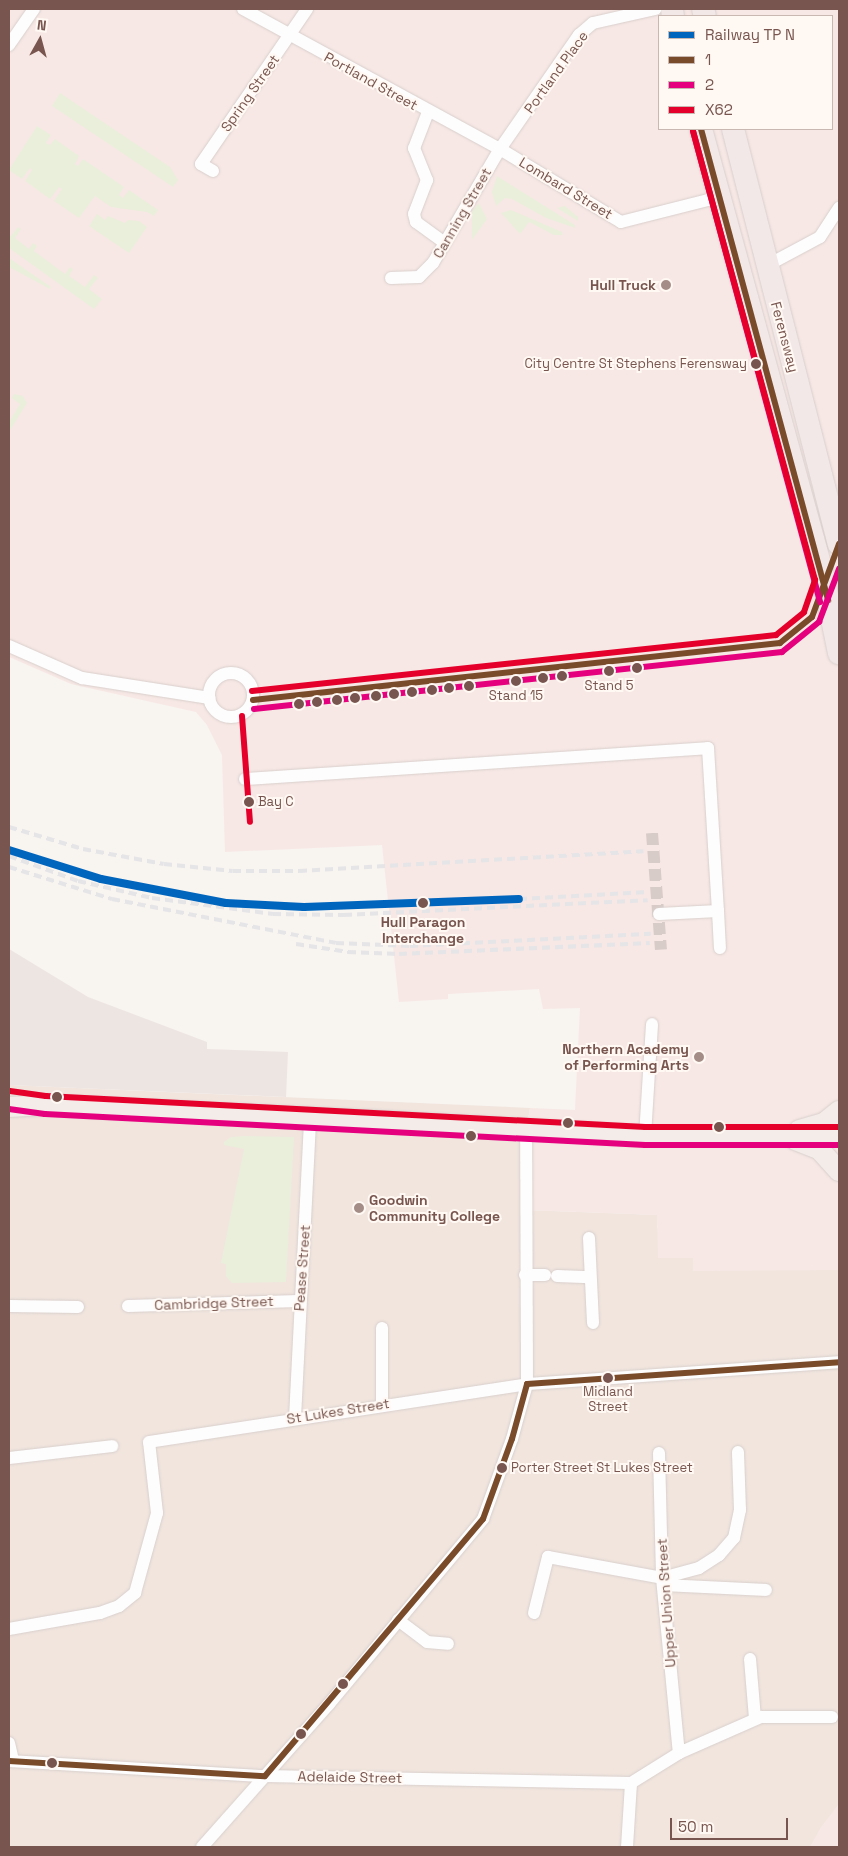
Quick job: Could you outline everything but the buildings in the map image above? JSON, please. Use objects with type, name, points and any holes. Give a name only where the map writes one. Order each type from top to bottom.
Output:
[{"type":"highway","name":"Ferensway","points":[[701,130],[824,580],[839,653]]},
{"type":"highway","name":"Ferensway","points":[[733,130],[766,266],[839,544]]},
{"type":"main road","points":[[9,1100],[45,1105],[526,1131],[645,1136],[785,1138],[839,1136]]},
{"type":"main road","points":[[9,1107],[45,1105]]},
{"type":"main road","points":[[755,1137],[815,1126],[839,1111]]},
{"type":"main road","points":[[785,1138],[819,1149],[839,1170]]},
{"type":"street","points":[[9,45],[34,9]]},
{"type":"street","name":"Portland Street","points":[[243,9],[289,37],[500,149]]},
{"type":"street","name":"Spring Street","points":[[212,171],[201,164],[307,9]]},
{"type":"street","name":"Portland Place","points":[[500,149],[579,35],[594,23],[655,9]]},
{"type":"street","points":[[428,112],[414,148],[427,180],[414,214],[416,222],[444,242]]},
{"type":"street","name":"Lombard Street","points":[[500,149],[621,222],[720,197]]},
{"type":"street","name":"Canning Street","points":[[391,278],[419,277],[433,263],[500,149]]},
{"type":"street","points":[[766,266],[820,237],[839,208]]},
{"type":"street","points":[[9,646],[82,678],[209,698]]},
{"type":"street","points":[[245,779],[708,748],[720,948]]},
{"type":"street","points":[[659,914],[718,912]]},
{"type":"street","points":[[645,1136],[652,1024]]},
{"type":"street","name":"Pease Street","points":[[295,1418],[299,1301],[310,1118]]},
{"type":"street","points":[[202,1847],[265,1776],[483,1519],[512,1439],[527,1384],[525,1275],[526,1131]]},
{"type":"street","points":[[589,1238],[593,1323]]},
{"type":"street","points":[[525,1275],[590,1277]]},
{"type":"street","name":"Cambridge Street","points":[[128,1306],[299,1301]]},
{"type":"street","points":[[9,1306],[78,1307]]},
{"type":"street","points":[[382,1328],[382,1405]]},
{"type":"street","name":"St Lukes Street","points":[[9,1628],[100,1613],[119,1606],[135,1593],[157,1513],[150,1442],[295,1418],[527,1384],[839,1362]]},
{"type":"street","points":[[9,1458],[112,1446]]},
{"type":"street","points":[[663,1582],[699,1568],[719,1555],[734,1538],[740,1510],[738,1452]]},
{"type":"street","name":"Upper Union Street","points":[[659,1453],[663,1582],[679,1753]]},
{"type":"street","points":[[534,1613],[548,1557],[663,1582],[766,1590]]},
{"type":"street","points":[[398,1620],[427,1642],[448,1644]]},
{"type":"street","points":[[750,1659],[755,1719]]},
{"type":"street","points":[[628,1847],[631,1784],[679,1753],[755,1719],[832,1717]]},
{"type":"street","points":[[9,1743],[11,1761]]},
{"type":"street","name":"Adelaide Street","points":[[11,1761],[265,1776],[631,1784]]},
{"type":"shaded area","points":[[9,9],[839,9],[839,1270],[693,1271],[693,1258],[658,1258],[657,1215],[526,1210],[526,1131],[530,1108],[575,1110],[580,1008],[543,1009],[539,989],[448,994],[448,999],[399,1002],[382,845],[225,852],[222,755],[207,725],[196,712],[71,684],[9,657]]},
{"type":"shaded area","points":[[9,949],[88,997],[207,1042],[207,1049],[288,1052],[286,1097],[9,1085]]},
{"type":"shaded area","points":[[9,1085],[530,1108],[526,1131],[526,1210],[658,1215],[657,1228],[693,1258],[693,1270],[839,1270],[839,1804],[810,1847],[9,1847]]},
{"type":"shaded area","points":[[839,1804],[839,1847],[810,1847],[821,1827]]},
{"type":"green space","points":[[60,93],[170,167],[178,180],[173,187],[52,106]]},
{"type":"green space","points":[[37,126],[51,135],[46,143],[50,145],[55,139],[79,156],[75,164],[78,166],[83,159],[124,187],[119,195],[123,198],[129,190],[158,210],[154,216],[147,212],[111,207],[95,196],[79,218],[54,201],[62,189],[59,187],[50,199],[25,181],[32,170],[30,168],[22,179],[9,170]]},
{"type":"green space","points":[[497,176],[575,225],[575,228],[546,218],[512,199],[505,198],[496,206],[492,192]]},
{"type":"green space","points":[[479,203],[487,219],[472,240],[472,211]]},
{"type":"green space","points":[[565,206],[578,217],[578,221],[557,208]]},
{"type":"green space","points":[[511,210],[562,232],[563,235],[554,235],[529,222],[520,234],[501,213]]},
{"type":"green space","points":[[97,214],[105,220],[108,216],[125,223],[128,220],[139,221],[147,227],[129,253],[89,226]]},
{"type":"green space","points":[[18,227],[21,229],[15,238],[29,249],[33,243],[37,246],[34,251],[65,274],[70,267],[73,269],[69,276],[85,287],[94,275],[98,278],[89,289],[102,299],[94,309],[9,248],[9,235],[11,236]]},
{"type":"green space","points":[[9,258],[51,287],[50,289],[9,267]]},
{"type":"green space","points":[[14,394],[23,396],[27,403],[9,432],[9,422],[20,404],[12,398]]},
{"type":"green space","points":[[231,1137],[294,1137],[286,1282],[232,1283],[226,1276],[226,1264],[221,1263],[244,1149],[224,1145],[224,1142]]},
{"type":"tunnel","points":[[652,833],[661,950]]},
{"type":"railway","points":[[9,827],[83,849],[164,864],[233,871],[299,871],[643,851]]},
{"type":"railway","points":[[9,856],[78,881],[152,898],[273,914],[344,915],[648,900]]},
{"type":"railway","points":[[9,867],[112,899],[336,943],[410,946],[651,934]]},
{"type":"railway","points":[[519,899],[648,892]]},
{"type":"railway","points":[[296,944],[348,952],[399,954],[650,943]]},
{"type":"transit line","name":"1","points":[[701,130],[828,600]]},
{"type":"transit line","name":"2","points":[[693,131],[820,602]]},
{"type":"transit line","name":"X62","points":[[252,691],[776,635],[804,612],[815,580],[693,131]]},
{"type":"transit line","name":"1","points":[[253,700],[780,643],[812,617],[839,544]]},
{"type":"transit line","name":"2","points":[[254,709],[782,652],[819,622],[839,569]]},
{"type":"transit line","name":"X62","points":[[242,716],[250,822]]},
{"type":"transit line","points":[[9,850],[101,879],[226,903],[304,907],[519,899]]},
{"type":"transit line","name":"X62","points":[[10,1091],[46,1096],[645,1127],[839,1127]]},
{"type":"transit line","name":"2","points":[[9,1109],[45,1114],[645,1145],[839,1145]]},
{"type":"transit line","name":"1","points":[[9,1761],[265,1776],[483,1519],[512,1439],[527,1384],[839,1362]]},
{"type":"place","name":"Hull Truck","points":[[666,285]]},
{"type":"place","name":"City Centre St Stephens Ferensway","points":[[756,364]]},
{"type":"place","name":"Stand 5","points":[[609,671]]},
{"type":"place","name":"Stand 15","points":[[516,681]]},
{"type":"place","name":"Bay C","points":[[249,802]]},
{"type":"place","name":"Hull Paragon Interchange","points":[[423,903]]},
{"type":"place","name":"Northern Academy of Performing Arts","points":[[699,1057]]},
{"type":"place","name":"Goodwin Community College","points":[[359,1208]]},
{"type":"place","name":"Midland Street","points":[[608,1378]]},
{"type":"place","name":"Porter Street St Lukes Street","points":[[502,1468]]}]
